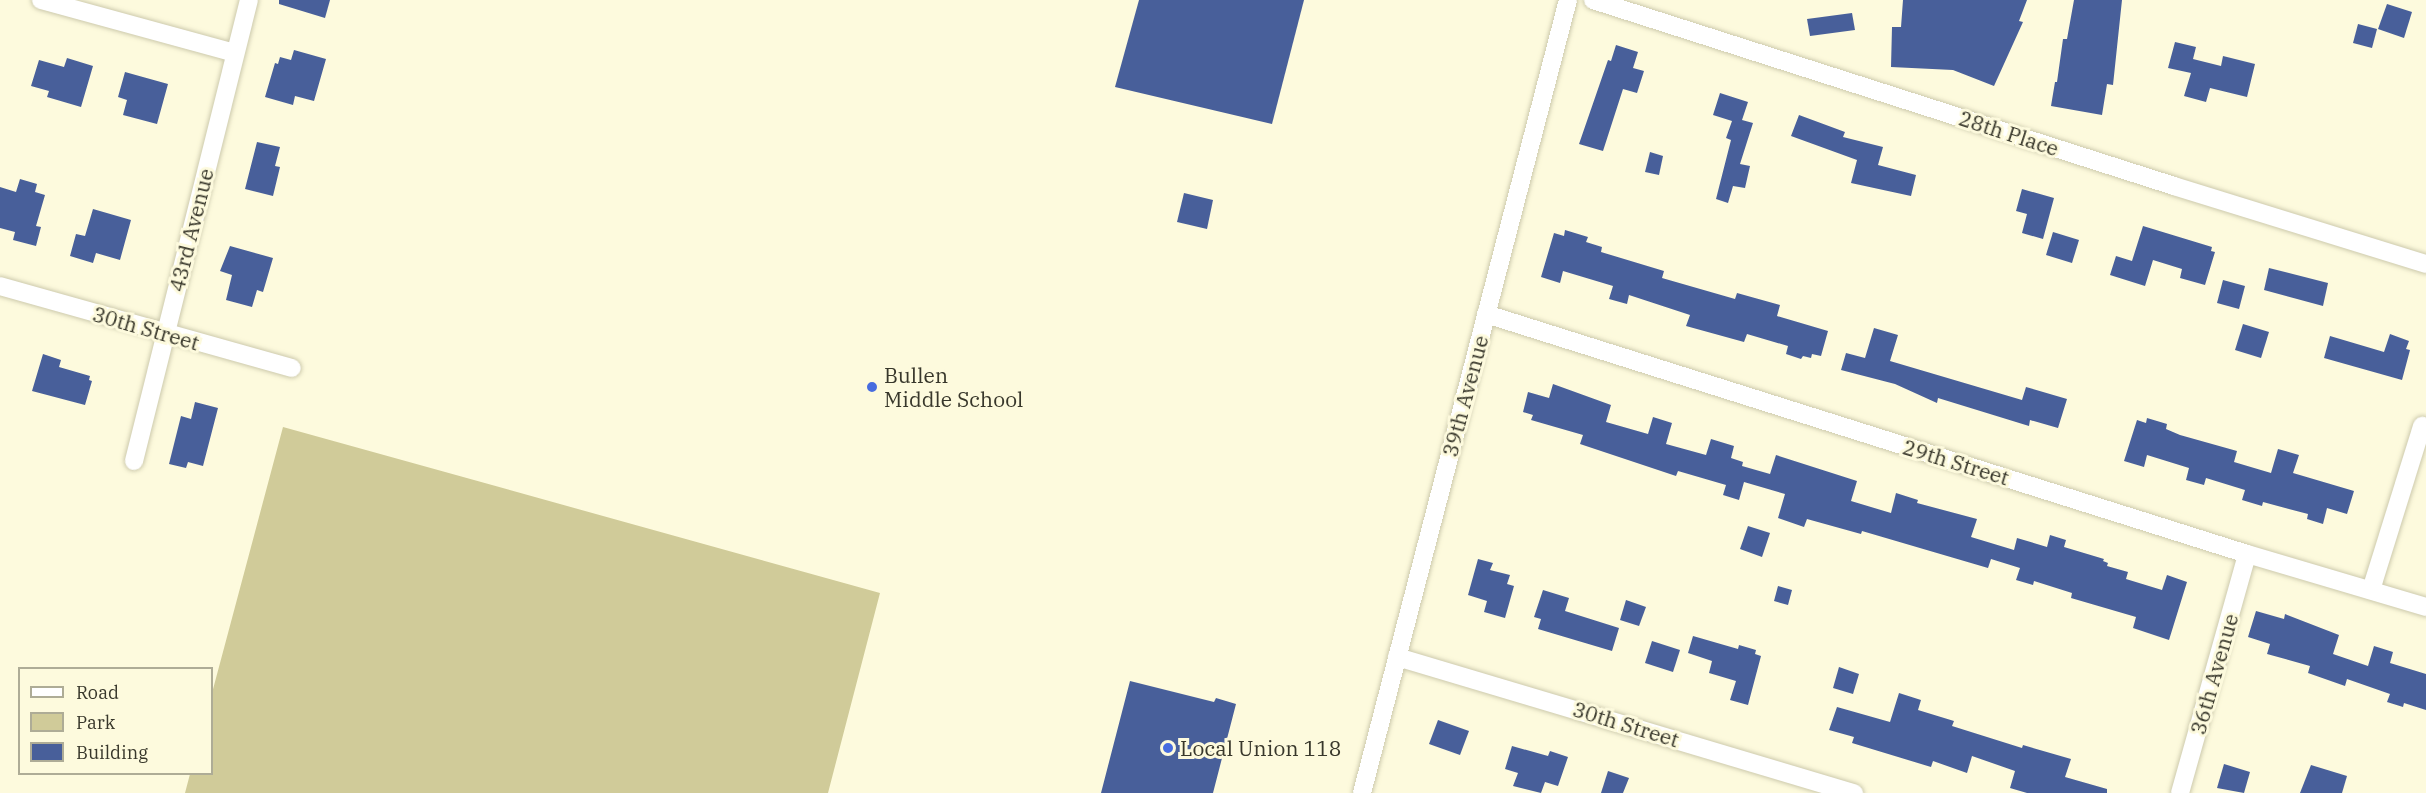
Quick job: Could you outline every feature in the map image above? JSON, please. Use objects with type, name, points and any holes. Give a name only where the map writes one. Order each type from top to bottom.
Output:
[{"type":"street","points":[[41,0],[235,53]]},
{"type":"street","name":"43rd Avenue","points":[[134,461],[164,333],[249,0]]},
{"type":"street","name":"39th Avenue","points":[[1362,793],[1568,0]]},
{"type":"street","name":"28th Place","points":[[1593,0],[2163,183],[2426,264]]},
{"type":"street","name":"30th Street","points":[[0,286],[292,369]]},
{"type":"street","name":"29th Street","points":[[1486,314],[2247,554],[2426,608]]},
{"type":"street","points":[[2371,590],[2422,426]]},
{"type":"street","name":"36th Avenue","points":[[2180,793],[2247,554]]},
{"type":"street","name":"30th Street","points":[[1397,657],[1854,793]]},
{"type":"green space","points":[[283,427],[880,593],[828,793],[185,793],[190,775],[213,775],[213,689]]},
{"type":"building","points":[[279,0],[330,0],[325,18],[279,4]]},
{"type":"building","points":[[1139,0],[1304,0],[1272,124],[1115,87]]},
{"type":"building","points":[[1903,0],[2027,0],[2019,21],[2023,22],[1994,86],[1953,70],[1891,67],[1892,27],[1901,27]]},
{"type":"building","points":[[2074,0],[2122,0],[2113,85],[2107,84],[2102,115],[2051,106],[2063,39],[2067,39]]},
{"type":"building","points":[[2387,4],[2412,12],[2404,38],[2378,29]]},
{"type":"building","points":[[1852,13],[1855,30],[1810,36],[1807,19]]},
{"type":"building","points":[[2358,24],[2377,29],[2372,48],[2353,43]]},
{"type":"building","points":[[2175,42],[2196,47],[2193,59],[2221,66],[2223,56],[2255,64],[2247,97],[2210,88],[2206,102],[2184,96],[2191,73],[2168,68]]},
{"type":"building","points":[[1616,45],[1638,52],[1633,68],[1644,71],[1637,93],[1623,89],[1603,151],[1579,144],[1608,60],[1611,61]]},
{"type":"building","points":[[294,50],[326,59],[314,101],[295,96],[293,105],[265,97],[275,63],[278,64],[280,57],[291,60]]},
{"type":"building","points":[[67,58],[93,66],[81,107],[47,97],[49,91],[31,86],[39,60],[64,67]]},
{"type":"building","points":[[125,72],[168,84],[157,124],[123,115],[127,100],[118,97]]},
{"type":"building","points":[[1720,93],[1748,102],[1742,120],[1753,123],[1740,164],[1750,166],[1745,188],[1733,186],[1728,203],[1716,199],[1731,140],[1726,138],[1732,121],[1713,115]]},
{"type":"building","points":[[1799,115],[1845,132],[1843,137],[1883,147],[1878,165],[1916,175],[1911,196],[1851,183],[1857,160],[1791,136]]},
{"type":"building","points":[[257,142],[280,147],[275,166],[280,167],[273,196],[245,189]]},
{"type":"building","points":[[1650,152],[1663,156],[1659,175],[1645,172]]},
{"type":"building","points":[[20,179],[37,184],[35,192],[45,195],[36,226],[41,227],[36,246],[13,240],[15,232],[0,228],[0,187],[16,192]]},
{"type":"building","points":[[2022,189],[2054,198],[2043,239],[2022,233],[2027,214],[2016,211]]},
{"type":"building","points":[[1184,193],[1213,200],[1207,229],[1177,222]]},
{"type":"building","points":[[93,209],[131,220],[120,260],[96,253],[93,263],[70,256],[76,234],[85,236]]},
{"type":"building","points":[[2143,226],[2212,247],[2211,251],[2215,252],[2205,285],[2180,278],[2182,269],[2153,260],[2145,286],[2110,275],[2116,256],[2132,261]]},
{"type":"building","points":[[1565,230],[1588,237],[1586,242],[1602,247],[1601,252],[1664,271],[1662,278],[1735,299],[1737,293],[1780,305],[1777,316],[1828,331],[1821,356],[1812,354],[1811,358],[1803,356],[1801,359],[1786,354],[1788,346],[1747,334],[1744,342],[1686,326],[1690,315],[1629,295],[1627,304],[1609,299],[1613,286],[1563,271],[1560,283],[1541,277],[1554,233],[1564,236]]},
{"type":"building","points":[[2053,232],[2079,240],[2072,263],[2046,255]]},
{"type":"building","points":[[230,246],[273,258],[263,292],[257,290],[252,307],[226,300],[232,275],[220,271]]},
{"type":"building","points":[[2269,268],[2328,283],[2323,306],[2264,290]]},
{"type":"building","points":[[2223,280],[2245,286],[2239,309],[2217,303]]},
{"type":"building","points":[[2243,324],[2269,332],[2261,358],[2235,350]]},
{"type":"building","points":[[1874,328],[1898,335],[1890,361],[2022,400],[2026,387],[2067,399],[2058,428],[2030,420],[2029,426],[1938,398],[1937,403],[1895,384],[1841,370],[1846,353],[1865,358]]},
{"type":"building","points":[[2390,334],[2409,341],[2406,349],[2410,350],[2402,380],[2324,358],[2330,336],[2384,352]]},
{"type":"building","points":[[43,354],[61,360],[59,367],[90,376],[89,380],[92,381],[85,405],[32,391]]},
{"type":"building","points":[[1553,384],[1611,405],[1606,422],[1648,434],[1653,417],[1672,423],[1666,444],[1706,455],[1711,439],[1734,446],[1731,458],[1743,462],[1742,466],[1770,474],[1776,455],[1857,481],[1851,501],[1891,513],[1896,493],[1918,500],[1917,503],[1977,519],[1971,537],[2014,550],[2017,538],[2047,547],[2050,535],[2066,540],[2064,547],[2104,559],[2103,561],[2108,563],[2107,566],[2128,572],[2126,579],[2162,590],[2167,575],[2187,582],[2169,640],[2133,628],[2136,617],[2071,598],[2072,593],[2034,581],[2033,585],[2016,580],[2020,568],[1991,559],[1988,568],[1862,531],[1861,534],[1807,519],[1804,527],[1778,518],[1785,494],[1744,482],[1739,500],[1723,495],[1726,485],[1678,471],[1676,476],[1580,444],[1583,435],[1531,420],[1533,415],[1523,412],[1528,392],[1549,398]]},
{"type":"building","points":[[195,402],[218,408],[203,466],[188,462],[186,468],[169,464],[181,416],[191,419]]},
{"type":"building","points":[[2147,418],[2167,424],[2166,429],[2180,435],[2237,451],[2234,462],[2271,473],[2278,449],[2299,455],[2293,473],[2354,491],[2347,514],[2327,508],[2323,524],[2307,519],[2308,514],[2263,502],[2262,506],[2242,500],[2245,490],[2206,478],[2204,485],[2186,480],[2189,468],[2147,455],[2144,467],[2124,461],[2137,420],[2146,423]]},
{"type":"building","points":[[1748,526],[1770,533],[1762,557],[1740,549]]},
{"type":"building","points":[[1478,559],[1493,563],[1490,570],[1510,575],[1507,584],[1514,586],[1505,618],[1484,612],[1487,601],[1468,595]]},
{"type":"building","points":[[1778,586],[1792,590],[1788,605],[1774,601]]},
{"type":"building","points":[[1543,590],[1569,598],[1565,611],[1619,628],[1612,651],[1538,629],[1541,619],[1534,617]]},
{"type":"building","points":[[1626,600],[1646,607],[1639,626],[1620,620]]},
{"type":"building","points":[[2256,611],[2284,619],[2285,614],[2339,635],[2333,654],[2368,666],[2374,646],[2393,652],[2390,663],[2426,674],[2426,710],[2404,703],[2403,707],[2387,702],[2390,694],[2347,679],[2345,686],[2308,673],[2310,666],[2267,654],[2270,644],[2248,637]]},
{"type":"building","points":[[1693,636],[1738,649],[1739,645],[1756,650],[1755,654],[1761,656],[1748,705],[1730,700],[1736,681],[1709,673],[1712,661],[1688,653]]},
{"type":"building","points":[[1652,641],[1680,650],[1673,672],[1645,663]]},
{"type":"building","points":[[1839,667],[1859,674],[1853,694],[1833,688]]},
{"type":"building","name":"Local Union 118","points":[[1130,681],[1214,702],[1216,698],[1236,704],[1213,793],[1101,793]]},
{"type":"building","points":[[1899,693],[1921,700],[1918,710],[1954,721],[1952,726],[2022,748],[2023,745],[2071,759],[2065,777],[2107,789],[2107,793],[2027,793],[2010,788],[2015,771],[1972,756],[1967,773],[1933,761],[1931,767],[1852,743],[1854,737],[1829,730],[1837,707],[1890,722]]},
{"type":"building","points":[[1438,720],[1469,731],[1460,755],[1429,744]]},
{"type":"building","points":[[1512,746],[1548,756],[1550,751],[1568,757],[1558,786],[1545,782],[1541,793],[1513,786],[1518,773],[1505,769]]},
{"type":"building","points":[[2224,764],[2250,772],[2244,793],[2217,788]]},
{"type":"building","points":[[2311,765],[2347,776],[2342,793],[2300,793]]},
{"type":"building","points":[[1608,771],[1629,778],[1623,793],[1601,793]]},
{"type":"place","name":"Bullen Middle School","points":[[872,387]]},
{"type":"place","name":"Local Union 118","points":[[1168,748]]}]
